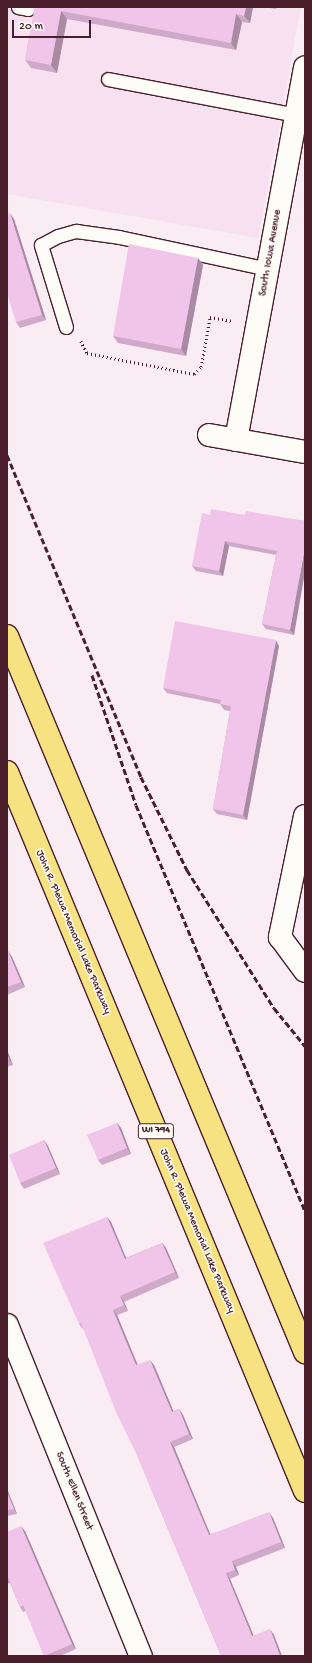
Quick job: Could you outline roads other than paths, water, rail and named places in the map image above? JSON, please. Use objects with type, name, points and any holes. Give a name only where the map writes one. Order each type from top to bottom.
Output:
[{"type":"main road","points":[[7,636],[305,1352]]},
{"type":"main road","name":"John R. Plewa Memorial Lake Parkway","points":[[7,772],[305,1491]]},
{"type":"street","name":"South Iowa Avenue","points":[[236,440],[305,66]]},
{"type":"street","points":[[209,435],[305,452]]},
{"type":"street","points":[[305,816],[280,937],[305,971]]},
{"type":"street","name":"South Ellen Street","points":[[7,1325],[141,1656]]},
{"type":"lane","points":[[18,7],[28,7]]},
{"type":"lane","points":[[108,79],[296,115]]},
{"type":"lane","points":[[66,327],[41,244],[58,236],[76,231],[119,237],[268,269]]},
{"type":"railway","points":[[7,455],[141,777],[187,870],[274,1008],[305,1046]]},
{"type":"railway","points":[[92,675],[136,805],[305,1211]]}]
